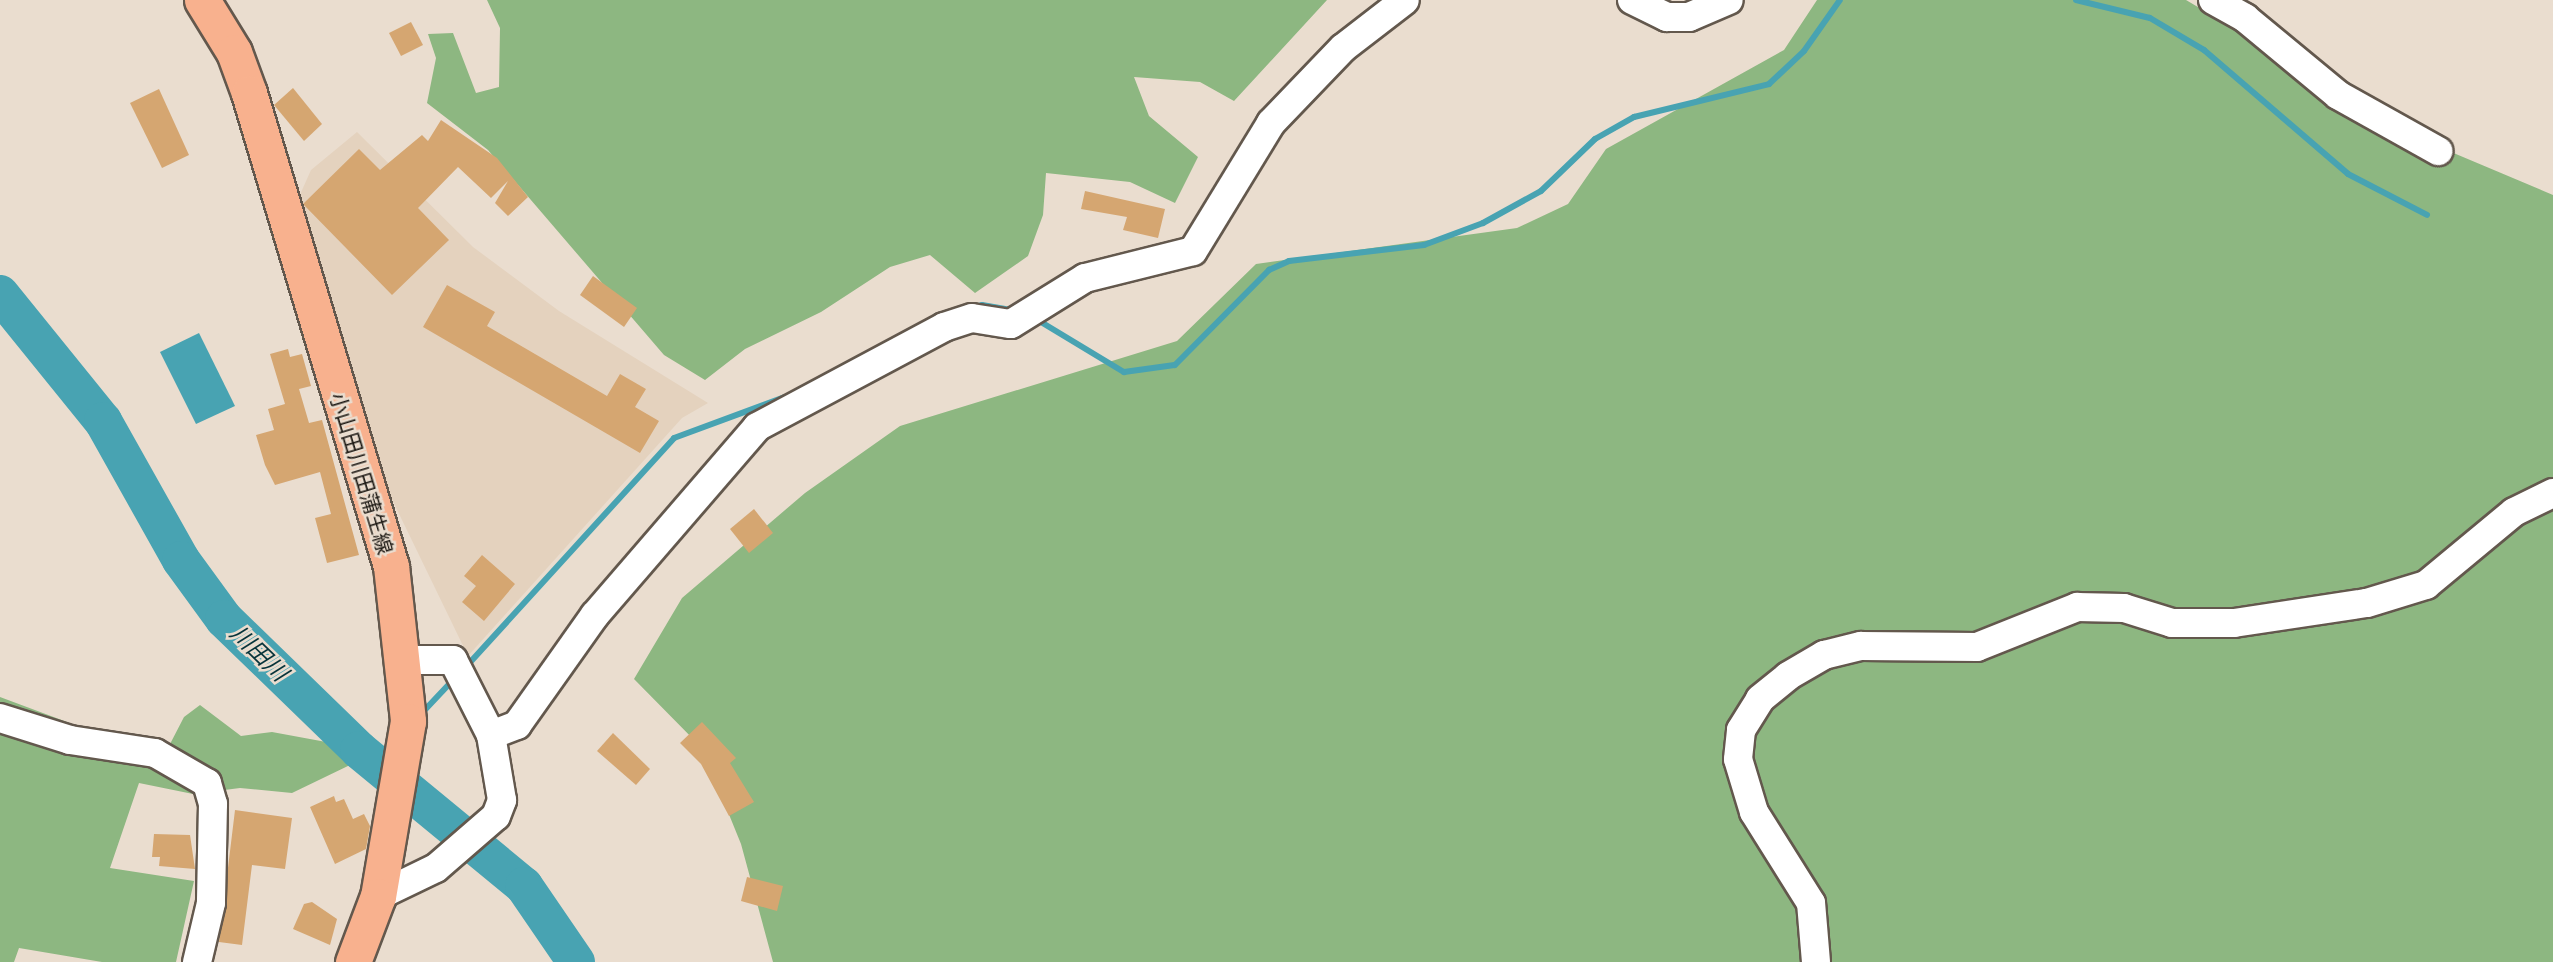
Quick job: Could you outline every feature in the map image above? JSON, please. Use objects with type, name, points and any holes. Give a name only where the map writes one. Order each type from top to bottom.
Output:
[{"type":"main road","name":"小山田川田蒲生線","points":[[202,0],[234,52],[248,93],[391,566],[404,660],[408,721],[393,828],[378,896],[353,962]]},
{"type":"street","points":[[491,734],[517,726],[595,615],[757,427],[944,327],[972,318],[1011,324],[1085,278],[1193,251],[1271,123],[1343,48],[1405,0]]},
{"type":"street","points":[[1632,0],[1667,17],[1689,17],[1729,0]]},
{"type":"street","points":[[2213,0],[2245,18],[2338,95],[2438,151]]},
{"type":"street","points":[[1816,962],[1811,903],[1754,812],[1738,759],[1747,720],[1760,699],[1788,676],[1824,655],[1861,646],[1977,646],[2077,607],[2124,608],[2172,623],[2234,623],[2367,603],[2426,585],[2514,513],[2553,493]]},
{"type":"street","points":[[378,896],[436,868],[496,816],[502,800],[491,734],[453,660],[404,660]]},
{"type":"street","points":[[0,718],[70,740],[155,752],[207,783],[213,804],[211,903],[197,962]]},
{"type":"shaded area","points":[[357,132],[473,247],[559,311],[708,403],[682,418],[468,656],[386,487],[298,199],[311,170]]},
{"type":"green space","points":[[487,0],[1327,0],[1234,101],[1200,82],[1134,77],[1149,116],[1198,157],[1175,203],[1130,182],[1046,173],[1043,215],[1028,256],[975,293],[930,255],[890,267],[821,312],[745,349],[705,380],[664,355],[488,150],[427,103],[436,58],[428,34],[453,33],[476,93],[499,87],[500,28]]},
{"type":"green space","points":[[1817,0],[2186,0],[2425,141],[2553,195],[2553,962],[773,962],[741,844],[702,748],[634,679],[682,598],[805,493],[900,426],[1177,341],[1256,264],[1517,228],[1568,204],[1606,149],[1784,50]]},
{"type":"green space","points":[[0,697],[142,750],[169,746],[184,717],[200,705],[241,736],[272,732],[337,744],[350,765],[292,793],[240,788],[193,794],[139,783],[110,868],[194,881],[176,962],[102,962],[19,948],[14,962],[0,962]]},
{"type":"water","points":[[199,333],[235,406],[196,424],[160,352]]},
{"type":"building","points":[[411,22],[423,45],[401,56],[389,33]]},
{"type":"building","points":[[293,88],[322,124],[304,141],[274,105]]},
{"type":"building","points":[[159,89],[189,155],[162,168],[130,103]]},
{"type":"building","points":[[441,120],[497,158],[528,197],[508,216],[495,203],[508,181],[491,198],[458,167],[418,208],[449,240],[392,295],[303,204],[359,149],[380,170],[422,135],[428,141]]},
{"type":"building","points":[[1085,191],[1165,209],[1158,238],[1123,230],[1127,217],[1081,209]]},
{"type":"building","points":[[593,276],[637,308],[624,327],[580,295]]},
{"type":"building","points":[[447,285],[495,312],[487,326],[607,396],[620,374],[646,389],[635,407],[659,421],[640,453],[423,327]]},
{"type":"building","points":[[288,349],[290,357],[302,354],[311,386],[299,389],[309,423],[322,420],[359,555],[327,563],[315,518],[331,514],[320,472],[275,485],[265,465],[256,435],[274,430],[268,409],[285,404],[270,354]]},
{"type":"building","points":[[754,509],[773,533],[749,553],[730,529]]},
{"type":"building","points":[[482,555],[515,584],[484,621],[462,602],[476,586],[464,576]]},
{"type":"building","points":[[702,722],[736,758],[730,763],[754,802],[729,816],[701,764],[680,743]]},
{"type":"building","points":[[613,733],[650,769],[636,785],[597,751]]},
{"type":"building","points":[[334,796],[336,802],[344,799],[353,819],[364,814],[370,826],[366,849],[335,864],[310,807]]},
{"type":"building","points":[[235,810],[292,818],[285,869],[252,865],[242,945],[219,942]]},
{"type":"building","points":[[154,834],[190,835],[195,869],[159,866],[160,857],[152,857]]},
{"type":"building","points":[[747,877],[783,886],[777,911],[741,901]]},
{"type":"building","points":[[312,902],[337,919],[330,945],[293,929],[304,904]]},
{"type":"waterway","points":[[1036,319],[1124,372],[1175,365],[1269,270],[1289,261],[1424,245],[1483,223],[1541,191],[1595,139],[1634,117],[1769,84],[1804,51],[1840,0]]},
{"type":"waterway","points":[[2076,0],[2150,18],[2204,50],[2348,174],[2427,215]]},
{"type":"waterway","name":"川田川","points":[[0,294],[103,421],[181,560],[224,619],[359,750],[524,886],[576,962]]},
{"type":"waterway","points":[[936,316],[982,305],[1016,311]]},
{"type":"waterway","points":[[464,669],[674,438],[785,397]]},
{"type":"waterway","points":[[421,714],[454,679]]},
{"type":"waterway","points":[[375,763],[389,748]]}]
